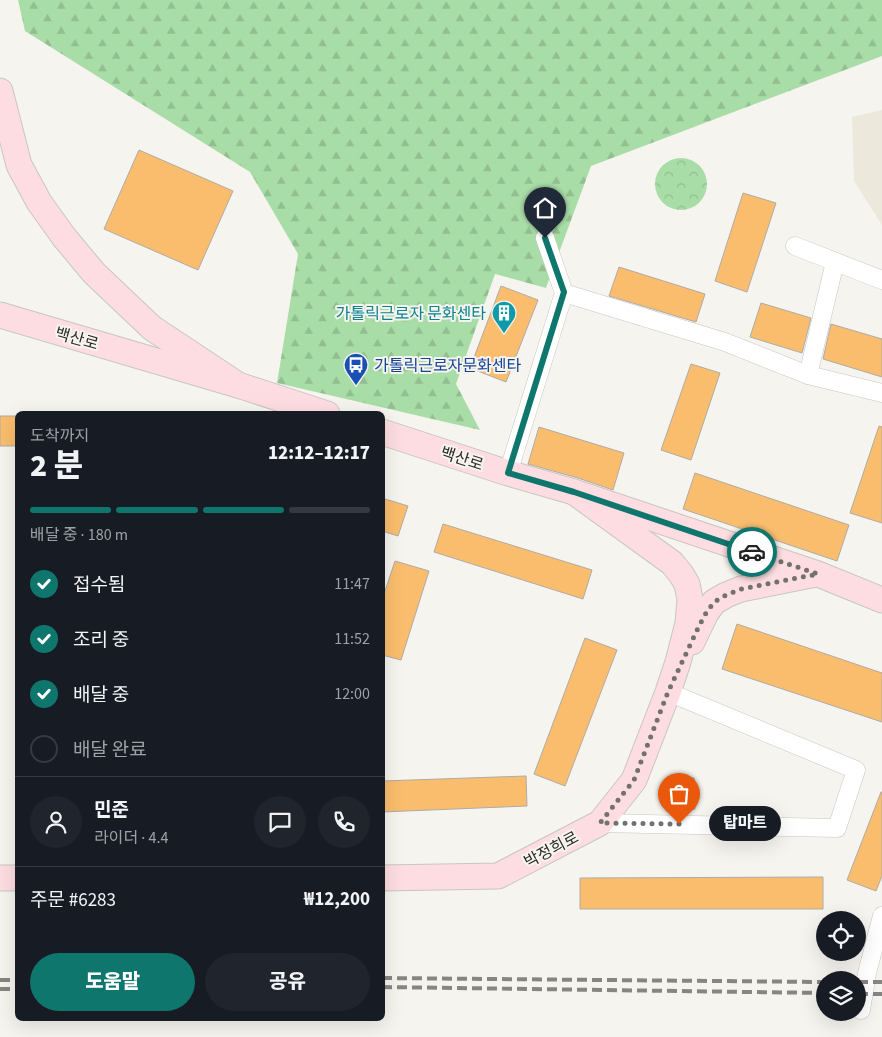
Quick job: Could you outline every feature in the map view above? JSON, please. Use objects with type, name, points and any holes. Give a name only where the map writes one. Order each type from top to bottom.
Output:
[{"type":"street","points":[[0,90],[19,165],[39,202],[64,237],[94,273],[152,328],[238,385]]},
{"type":"street","points":[[508,473],[564,292],[545,238]]},
{"type":"street","points":[[795,246],[882,280]]},
{"type":"street","points":[[808,375],[835,262]]},
{"type":"street","points":[[564,292],[726,342],[808,375],[882,393]]},
{"type":"street","name":"백산로","points":[[0,315],[238,385],[318,411]]},
{"type":"street","name":"백산로","points":[[385,433],[508,473],[574,492],[818,574],[882,600]]},
{"type":"street","points":[[574,492],[672,563],[688,584],[690,599],[688,622],[668,692]]},
{"type":"street","points":[[668,692],[699,626],[714,602],[741,589],[818,574]]},
{"type":"street","points":[[600,823],[837,828],[856,770],[668,692]]},
{"type":"street","name":"박정희로","points":[[385,878],[498,876],[600,823],[634,780],[668,692]]},
{"type":"street","points":[[0,878],[15,878]]},
{"type":"street","points":[[866,979],[882,916]]},
{"type":"shaded area","points":[[882,110],[882,225],[854,181],[852,117]]},
{"type":"green space","points":[[18,0],[882,0],[882,56],[591,166],[546,288],[495,274],[456,384],[480,430],[277,383],[298,254],[250,172],[25,31]]},
{"type":"green space","points":[[676,158],[686,158],[700,165],[707,179],[707,189],[700,203],[686,210],[676,210],[666,206],[659,199],[655,189],[655,179],[659,169],[666,162]]},
{"type":"building","points":[[139,150],[233,191],[198,270],[104,229]]},
{"type":"building","points":[[743,193],[776,203],[747,292],[715,281]]},
{"type":"building","points":[[619,267],[705,294],[696,322],[609,296]]},
{"type":"building","name":"가톨릭근로자 문화센타","points":[[501,286],[538,300],[506,382],[470,368]]},
{"type":"building","points":[[761,303],[811,318],[802,353],[750,337]]},
{"type":"building","points":[[831,324],[882,339],[882,377],[823,359]]},
{"type":"building","points":[[691,364],[720,373],[691,460],[661,450]]},
{"type":"building","points":[[0,416],[15,416],[15,446],[0,446]]},
{"type":"building","points":[[879,426],[882,427],[882,523],[850,513]]},
{"type":"building","points":[[539,427],[624,453],[613,490],[528,464]]},
{"type":"building","points":[[695,473],[849,525],[837,561],[683,509]]},
{"type":"building","points":[[385,499],[408,506],[398,536],[385,532]]},
{"type":"building","points":[[443,524],[592,570],[583,599],[434,552]]},
{"type":"building","points":[[395,561],[429,571],[401,660],[385,656],[385,591]]},
{"type":"building","points":[[737,624],[882,673],[882,722],[722,669]]},
{"type":"building","points":[[585,638],[617,650],[565,786],[534,774]]},
{"type":"building","points":[[526,776],[527,806],[385,812],[385,781]]},
{"type":"building","points":[[694,778],[695,809],[666,811],[665,779]]},
{"type":"building","points":[[881,792],[882,876],[876,891],[847,880]]},
{"type":"building","points":[[823,877],[823,909],[580,909],[580,878]]},
{"type":"railway","points":[[385,978],[816,982]]},
{"type":"railway","points":[[0,980],[15,980]]},
{"type":"railway","points":[[866,982],[882,982]]},
{"type":"railway","points":[[385,987],[816,993]]},
{"type":"railway","points":[[0,989],[15,989]]},
{"type":"railway","points":[[866,994],[882,994]]},
{"type":"way so far","points":[[679,824],[600,823],[634,780],[668,692],[699,626],[714,602],[741,589],[818,574],[752,552]]},
{"type":"place","name":"가톨릭근로자 문화센타","points":[[504,334]]},
{"type":"place","name":"가톨릭근로자문화센타","points":[[356,386]]},
{"type":"place","name":"탑마트","points":[[679,824]]},
{"type":"route","points":[[545,238],[564,292],[508,473],[574,492],[752,552]]}]
